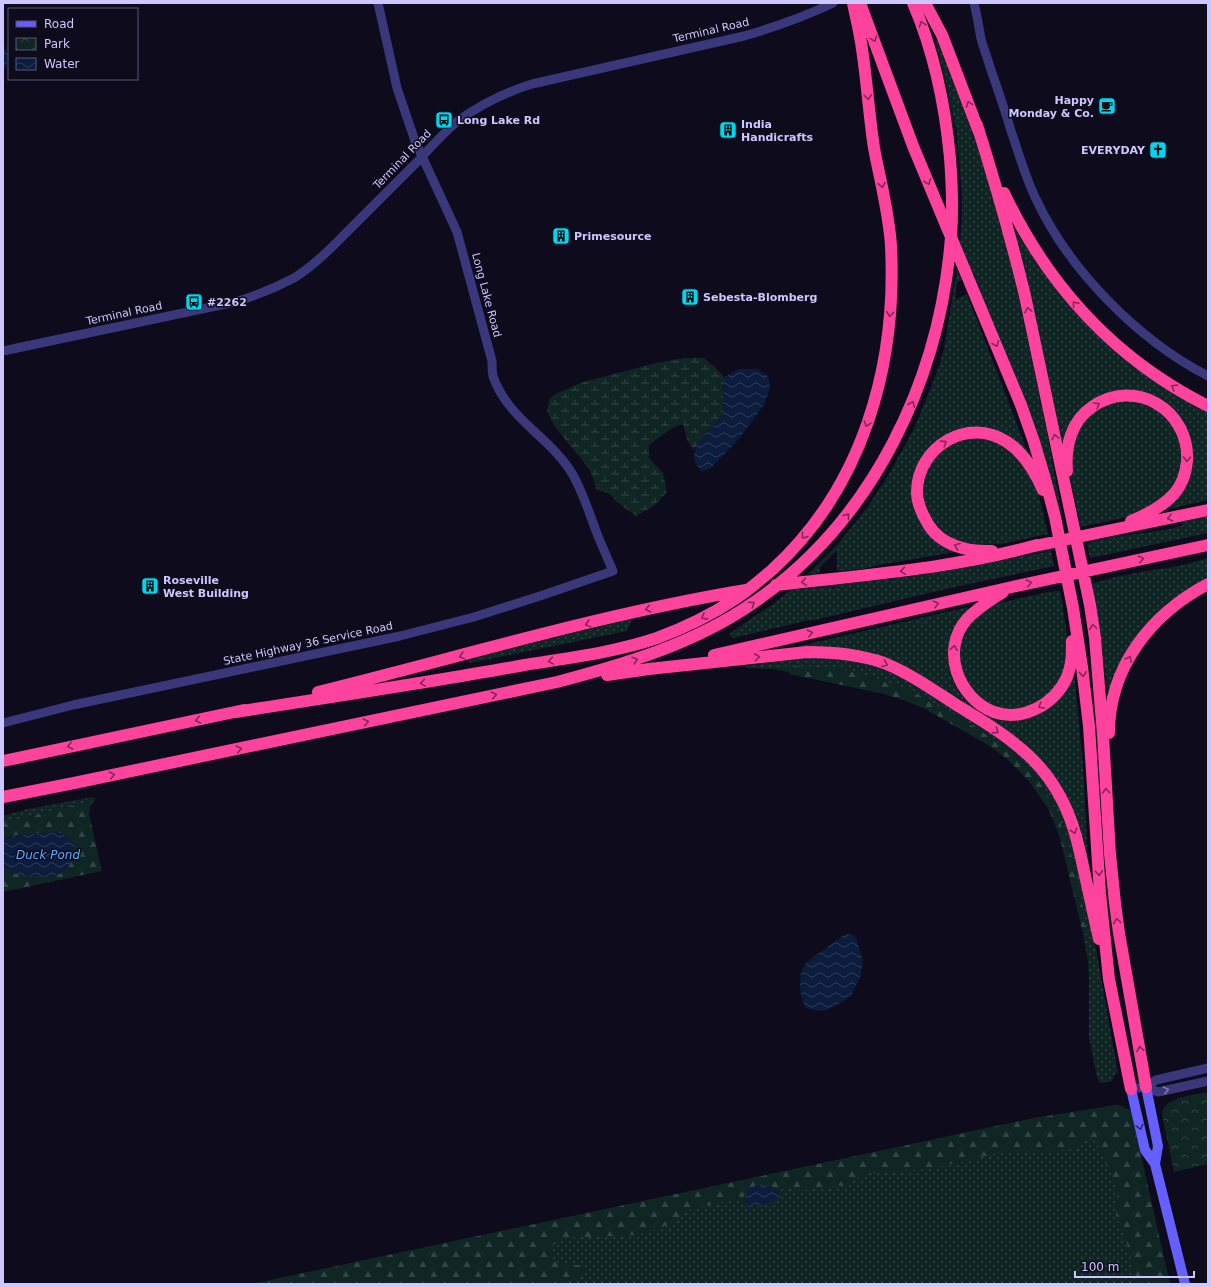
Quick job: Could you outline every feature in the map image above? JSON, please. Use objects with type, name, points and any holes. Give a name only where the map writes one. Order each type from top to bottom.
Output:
[{"type":"highway","points":[[236,712],[453,678],[617,649],[654,639],[698,620],[737,598],[773,568],[800,541],[832,499],[854,457],[866,429],[879,382],[888,332],[891,282],[889,224],[874,147],[862,46],[853,3]]},
{"type":"highway","points":[[860,3],[913,146],[1021,405],[1046,479],[1073,608],[1082,667],[1088,726],[1100,893],[1109,979]]},
{"type":"highway","points":[[3,797],[557,682],[622,664],[677,644],[710,629],[754,603],[800,566],[821,546],[858,502],[886,456],[911,406],[929,355],[943,302],[952,236],[952,191],[948,134],[943,102],[929,46],[913,3]]},
{"type":"highway","points":[[925,3],[942,35],[977,126],[1012,210],[1039,256],[1061,287],[1096,326],[1119,347],[1161,379],[1208,406]]},
{"type":"highway","points":[[977,126],[1000,198],[1015,254],[1090,605],[1095,638],[1105,764],[1110,854],[1116,911],[1146,1087]]},
{"type":"highway","points":[[1071,516],[1066,463],[1070,437],[1079,419],[1087,410],[1106,399],[1116,397],[1138,397],[1156,403],[1174,417],[1184,436],[1187,446],[1187,469],[1174,494],[1164,503],[1150,512],[1105,531]]},
{"type":"highway","points":[[1055,517],[1034,472],[1017,450],[1007,442],[988,434],[977,433],[956,436],[946,440],[927,459],[921,470],[918,498],[924,517],[930,527],[938,535],[953,545],[969,550],[1012,550],[1208,510]]},
{"type":"highway","points":[[649,669],[1208,544]]},
{"type":"highway","points":[[3,761],[236,712],[408,670],[625,614],[751,589],[961,562],[1015,552],[1037,545]]},
{"type":"highway","points":[[1105,764],[1108,750],[1110,717],[1114,697],[1121,674],[1132,653],[1149,630],[1164,614],[1178,602],[1208,584]]},
{"type":"highway","points":[[1012,587],[973,613],[960,628],[954,648],[955,668],[966,691],[983,706],[994,712],[1004,714],[1023,714],[1046,703],[1055,695],[1067,677],[1070,667],[1072,657],[1073,608]]},
{"type":"highway","points":[[557,682],[649,669],[807,652],[846,654],[884,663],[902,671],[1015,743],[1029,756],[1045,775],[1062,801],[1070,819],[1076,837],[1109,979],[1131,1089]]},
{"type":"highway","points":[[3,804],[74,783]]},
{"type":"main road","points":[[1146,1087],[1158,1146],[1155,1164]]},
{"type":"main road","points":[[1131,1089],[1145,1150],[1155,1164],[1185,1284]]},
{"type":"street","name":"Long Lake Road","points":[[378,3],[397,88],[422,156],[457,232],[492,361],[493,375],[499,391],[521,420],[561,459],[573,474],[586,501],[612,571]]},
{"type":"street","name":"Terminal Road","points":[[3,352],[235,302],[258,295],[294,277],[322,256],[458,121],[476,109],[513,90],[532,84],[744,36],[773,28],[833,3]]},
{"type":"street","points":[[974,3],[982,40],[1023,167],[1036,199],[1054,232],[1085,275],[1125,316],[1147,336],[1170,353],[1208,376]]},
{"type":"street","name":"State Highway 36 Service Road","points":[[3,723],[73,705],[400,636],[474,617],[544,595],[612,571]]},
{"type":"street","points":[[1131,1089],[1146,1087],[1156,1080],[1208,1068]]},
{"type":"street","points":[[1146,1087],[1158,1092],[1208,1081]]},
{"type":"green space","points":[[937,40],[987,174],[1007,246],[1047,432],[1062,514],[1060,514],[979,289],[980,283],[976,281],[975,275],[973,275],[960,244],[962,194],[957,134],[946,81],[935,41]]},
{"type":"green space","points":[[1016,231],[1048,278],[1084,321],[1098,335],[1142,372],[1208,411],[1208,500],[1160,511],[1187,478],[1174,412],[1110,394],[1064,442],[1061,442],[1014,232]]},
{"type":"green space","points":[[957,269],[962,280],[957,282],[955,300],[967,294],[1031,461],[1017,445],[951,433],[912,494],[956,552],[862,569],[837,571],[837,550],[820,567],[820,573],[807,575],[837,545],[866,509],[886,479],[914,429],[937,372],[944,349]]},
{"type":"green space","points":[[684,358],[704,358],[724,377],[723,415],[706,432],[694,450],[687,440],[683,424],[672,428],[649,445],[649,458],[663,473],[667,492],[654,506],[636,516],[608,493],[597,490],[590,470],[555,427],[547,411],[549,400],[555,394],[583,382],[656,363]]},
{"type":"green space","points":[[1133,400],[1162,412],[1179,435],[1182,465],[1177,479],[1170,491],[1154,504],[1127,517],[1081,527],[1070,472],[1072,446],[1084,419],[1106,404]]},
{"type":"green space","points":[[970,437],[999,442],[1020,460],[1039,496],[1048,534],[1001,544],[978,545],[957,541],[937,529],[927,513],[922,497],[922,479],[939,451]]},
{"type":"green space","points":[[1208,516],[1208,533],[1090,558],[1087,544],[1111,538],[1182,526],[1182,522]]},
{"type":"green space","points":[[1051,551],[1054,566],[733,638],[730,636],[730,633],[791,590],[831,586],[833,589],[838,585],[923,575]]},
{"type":"green space","points":[[1208,558],[1208,578],[1174,598],[1165,605],[1146,625],[1110,693],[1108,694],[1092,584],[1124,575],[1178,566]]},
{"type":"green space","points":[[1060,591],[1067,642],[1062,674],[1051,692],[1034,704],[1017,709],[1003,709],[983,702],[961,677],[959,644],[967,624],[995,604],[1048,592]]},
{"type":"green space","points":[[968,607],[969,609],[959,620],[952,634],[948,656],[952,679],[957,689],[972,706],[995,717],[1018,719],[1074,672],[1083,766],[1087,842],[1091,879],[1053,779],[914,672],[799,648],[799,646]]},
{"type":"green space","points":[[632,619],[627,631],[470,663],[469,660]]},
{"type":"green space","points":[[822,657],[863,663],[891,672],[910,681],[1007,743],[1037,771],[1055,798],[1063,814],[1074,845],[1097,954],[1118,1073],[1115,1074],[1112,1081],[1100,1083],[1097,1077],[1089,1037],[1088,962],[1083,934],[1086,933],[1073,860],[1059,818],[1045,790],[1011,750],[955,715],[936,706],[923,697],[898,686],[843,669],[829,667],[773,667],[773,669],[746,668],[746,666],[770,663],[769,661],[787,658]]},
{"type":"green space","points":[[773,667],[829,667],[843,669],[898,686],[923,697],[936,706],[955,715],[1011,750],[1045,790],[1059,818],[1073,860],[1087,930],[1086,934],[1083,934],[1060,838],[1049,810],[1028,780],[1007,759],[988,745],[925,709],[906,701],[884,694],[789,674],[789,672],[773,669]]},
{"type":"green space","points":[[93,797],[84,803],[3,823],[3,816],[28,809]]},
{"type":"green space","points":[[93,797],[96,799],[90,806],[89,814],[102,871],[3,892],[3,866],[14,873],[42,876],[67,868],[73,860],[74,847],[58,832],[17,835],[3,840],[3,823],[84,803]]},
{"type":"green space","points":[[1208,1092],[1208,1164],[1174,1172],[1162,1114],[1164,1108],[1174,1100]]},
{"type":"green space","points":[[1117,1105],[1129,1109],[1131,1112],[1170,1284],[252,1284],[1035,1118]]},
{"type":"green space","points":[[1117,1105],[1129,1109],[1131,1112],[1170,1284],[1136,1284],[1125,1237],[1116,1215],[1118,1194],[1113,1178],[1101,1154],[1097,1142],[1091,1138],[1082,1140],[1075,1148],[1066,1150],[1035,1153],[1009,1150],[927,1169],[870,1173],[844,1185],[799,1191],[787,1188],[778,1190],[770,1187],[746,1192],[741,1201],[726,1201],[692,1209],[659,1229],[636,1235],[561,1238],[551,1247],[553,1260],[563,1265],[584,1265],[586,1272],[564,1284],[252,1284],[1035,1118]]},
{"type":"water","points":[[3,44],[8,58],[3,73]]},
{"type":"water","points":[[740,369],[758,369],[768,376],[770,388],[764,405],[739,439],[710,469],[702,471],[696,464],[694,458],[695,451],[702,437],[723,415],[724,377]]},
{"type":"water","name":"Duck Pond","points":[[58,832],[70,839],[73,845],[74,855],[66,870],[57,875],[41,877],[13,873],[3,866],[3,840],[17,835]]},
{"type":"water","points":[[847,934],[853,935],[856,938],[863,960],[861,975],[851,996],[836,1006],[824,1011],[806,1008],[802,998],[800,985],[803,967],[806,963],[839,938]]},
{"type":"water","points":[[758,1185],[773,1188],[780,1194],[780,1197],[763,1205],[745,1205],[746,1192],[752,1187]]},
{"type":"place","name":"Happy Monday & Co.","points":[[1107,106]]},
{"type":"place","name":"Long Lake Rd","points":[[444,120]]},
{"type":"place","name":"India Handicrafts","points":[[728,130]]},
{"type":"place","name":"EVERYDAY","points":[[1158,150]]},
{"type":"place","name":"Primesource","points":[[561,236]]},
{"type":"place","name":"Sebesta-Blomberg","points":[[690,297]]},
{"type":"place","name":"#2262","points":[[194,302]]},
{"type":"place","name":"Roseville West Building","points":[[150,586]]}]
